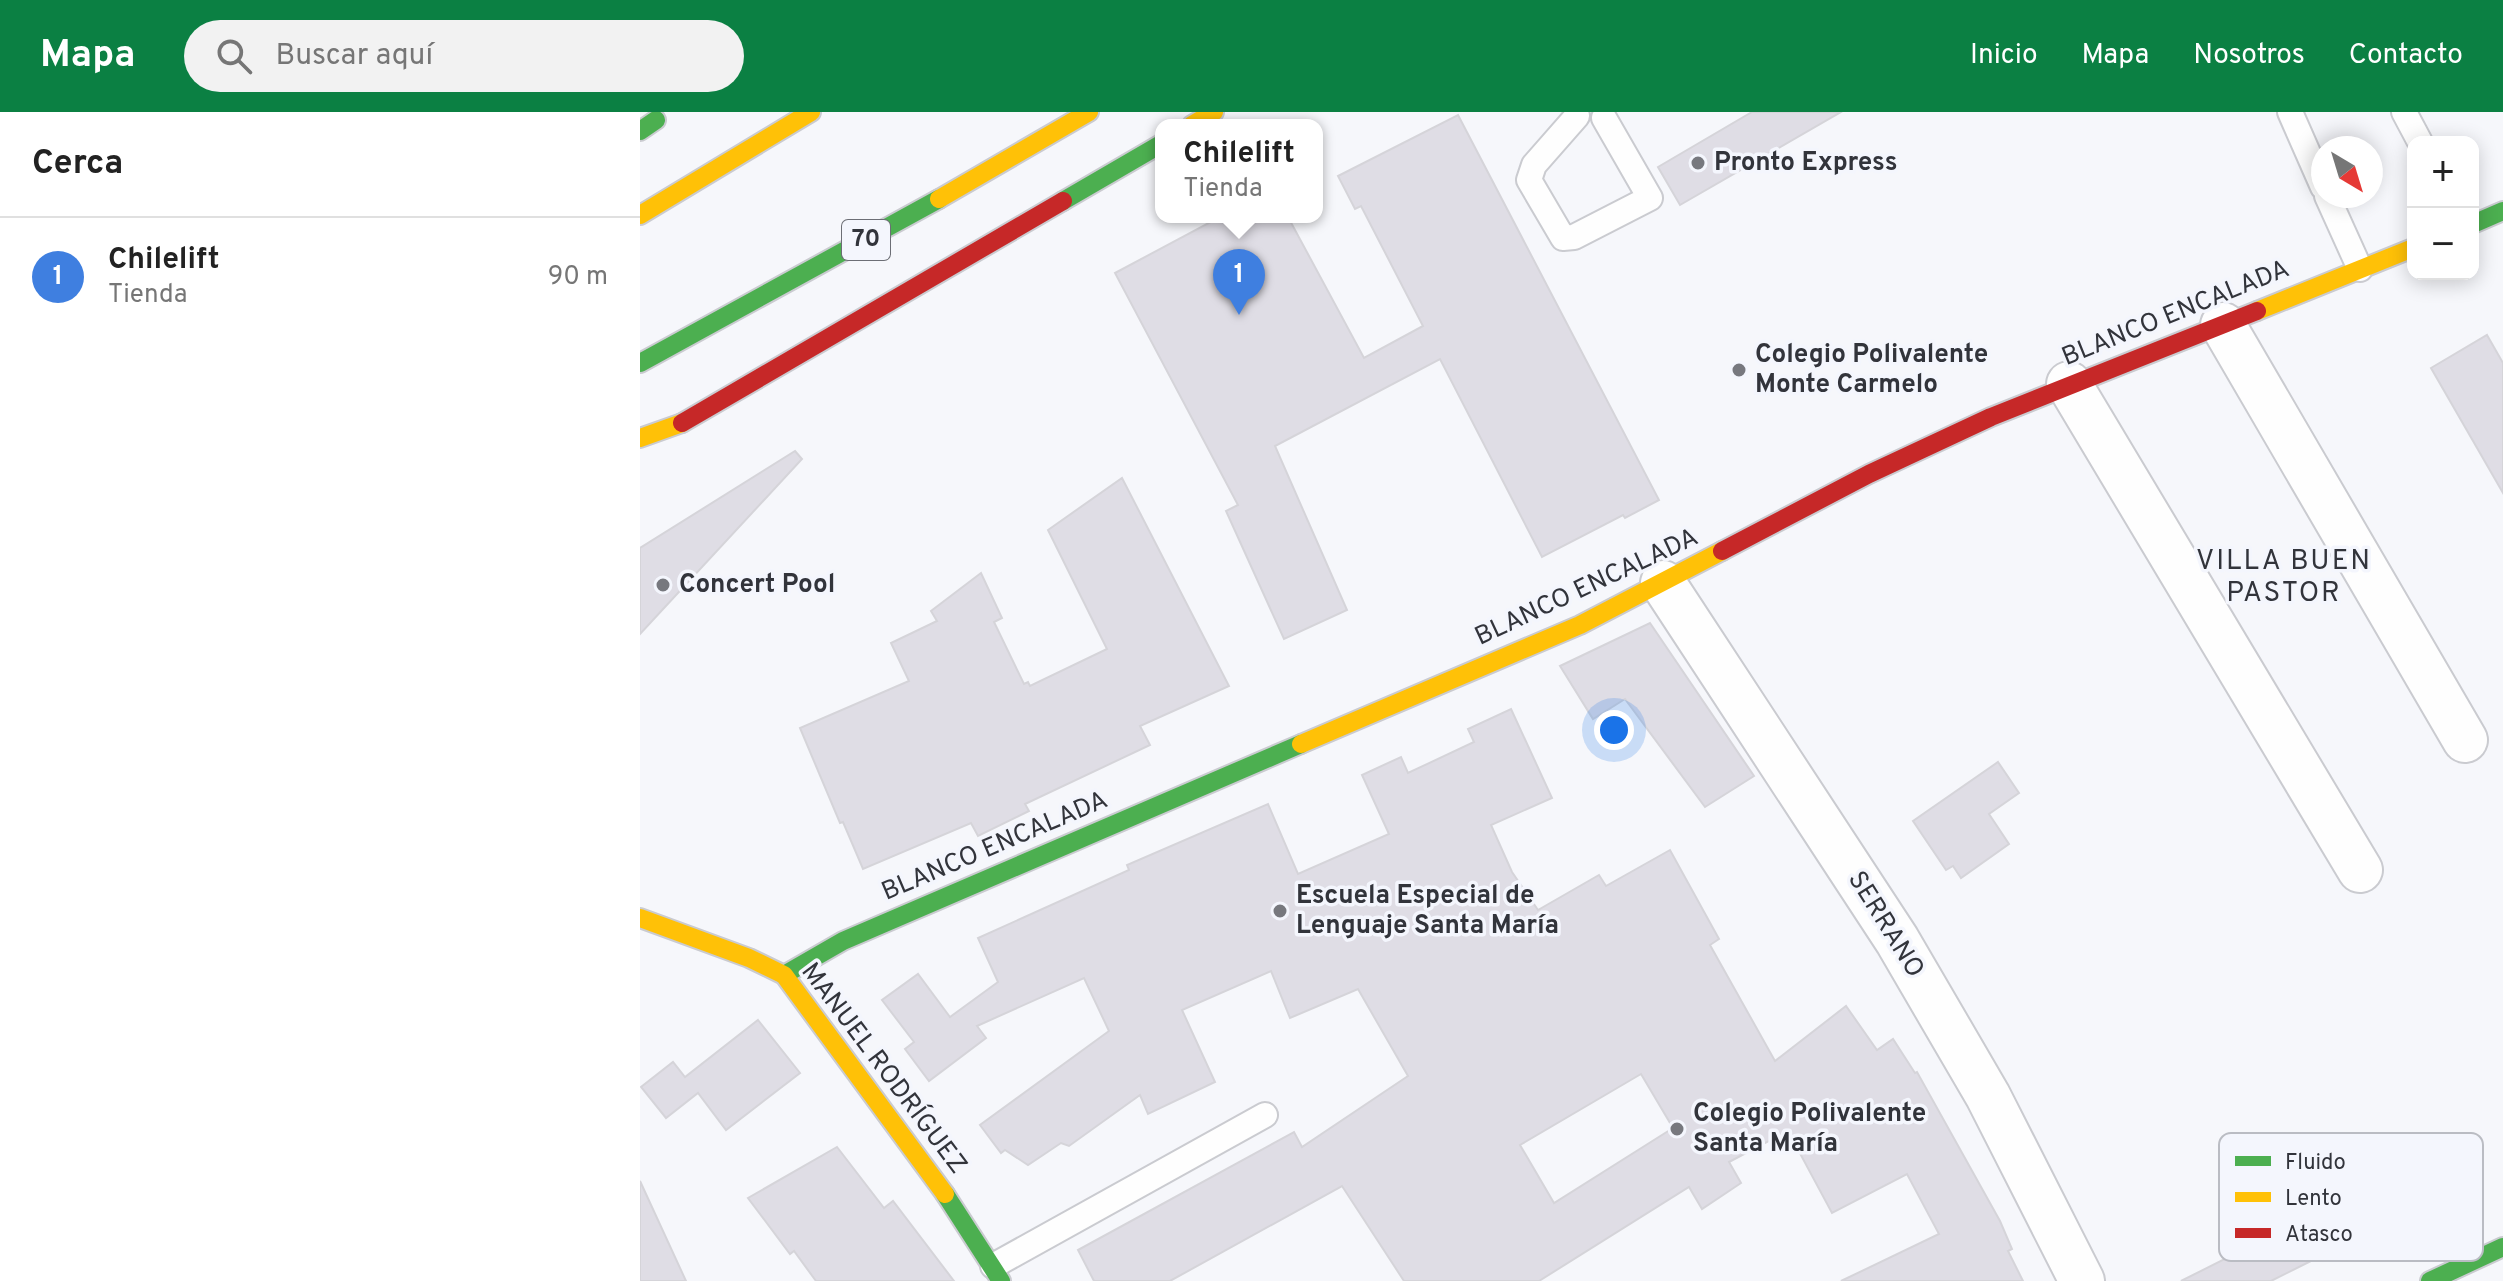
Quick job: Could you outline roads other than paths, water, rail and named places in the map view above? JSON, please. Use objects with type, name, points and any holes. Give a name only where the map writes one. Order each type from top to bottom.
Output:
[{"type":"main road","points":[[640,215],[811,112]]},
{"type":"main road","name":"70","points":[[640,363],[903,219],[1089,112]]},
{"type":"main road","points":[[640,450],[1155,147]]},
{"type":"main road","points":[[2479,221],[2503,211]]},
{"type":"main road","name":"BLANCO ENCALADA","points":[[784,975],[843,941],[1580,625],[1869,474],[2069,384],[2407,250]]},
{"type":"main road","points":[[640,438],[682,423]]},
{"type":"main road","name":"MANUEL RODRÍGUEZ","points":[[640,918],[749,958],[784,975],[949,1199],[997,1273]]},
{"type":"main road","points":[[2483,1256],[2503,1247]]},
{"type":"main road","points":[[2430,1281],[2473,1261]]},
{"type":"street","points":[[2223,325],[2465,740]]},
{"type":"street","points":[[2069,384],[2360,870]]},
{"type":"street","name":"SERRANO","points":[[1663,583],[1897,940],[1988,1096],[2082,1281]]},
{"type":"lane","points":[[2290,112],[2311,160]]},
{"type":"lane","points":[[2404,112],[2417,136]]},
{"type":"lane","points":[[1575,114],[1585,130],[1609,115],[1650,198],[1574,237],[1563,238],[1529,180],[1534,165],[1575,114]]},
{"type":"lane","points":[[2332,208],[2360,269]]},
{"type":"lane","points":[[997,1273],[1265,1115]]},
{"type":"place","name":"Pronto Express","points":[[1698,163]]},
{"type":"place","name":"Chilelift","points":[[1239,315]]},
{"type":"place","name":"Colegio Polivalente Monte Carmelo","points":[[1739,370]]},
{"type":"place","name":"Concert Pool","points":[[663,585]]},
{"type":"place","name":"Escuela Especial de Lenguaje Santa María","points":[[1280,911]]},
{"type":"place","name":"Colegio Polivalente Santa María","points":[[1677,1129]]},
{"type":"district","name":"VILLA BUEN PASTOR","points":[[2284,578]]}]
